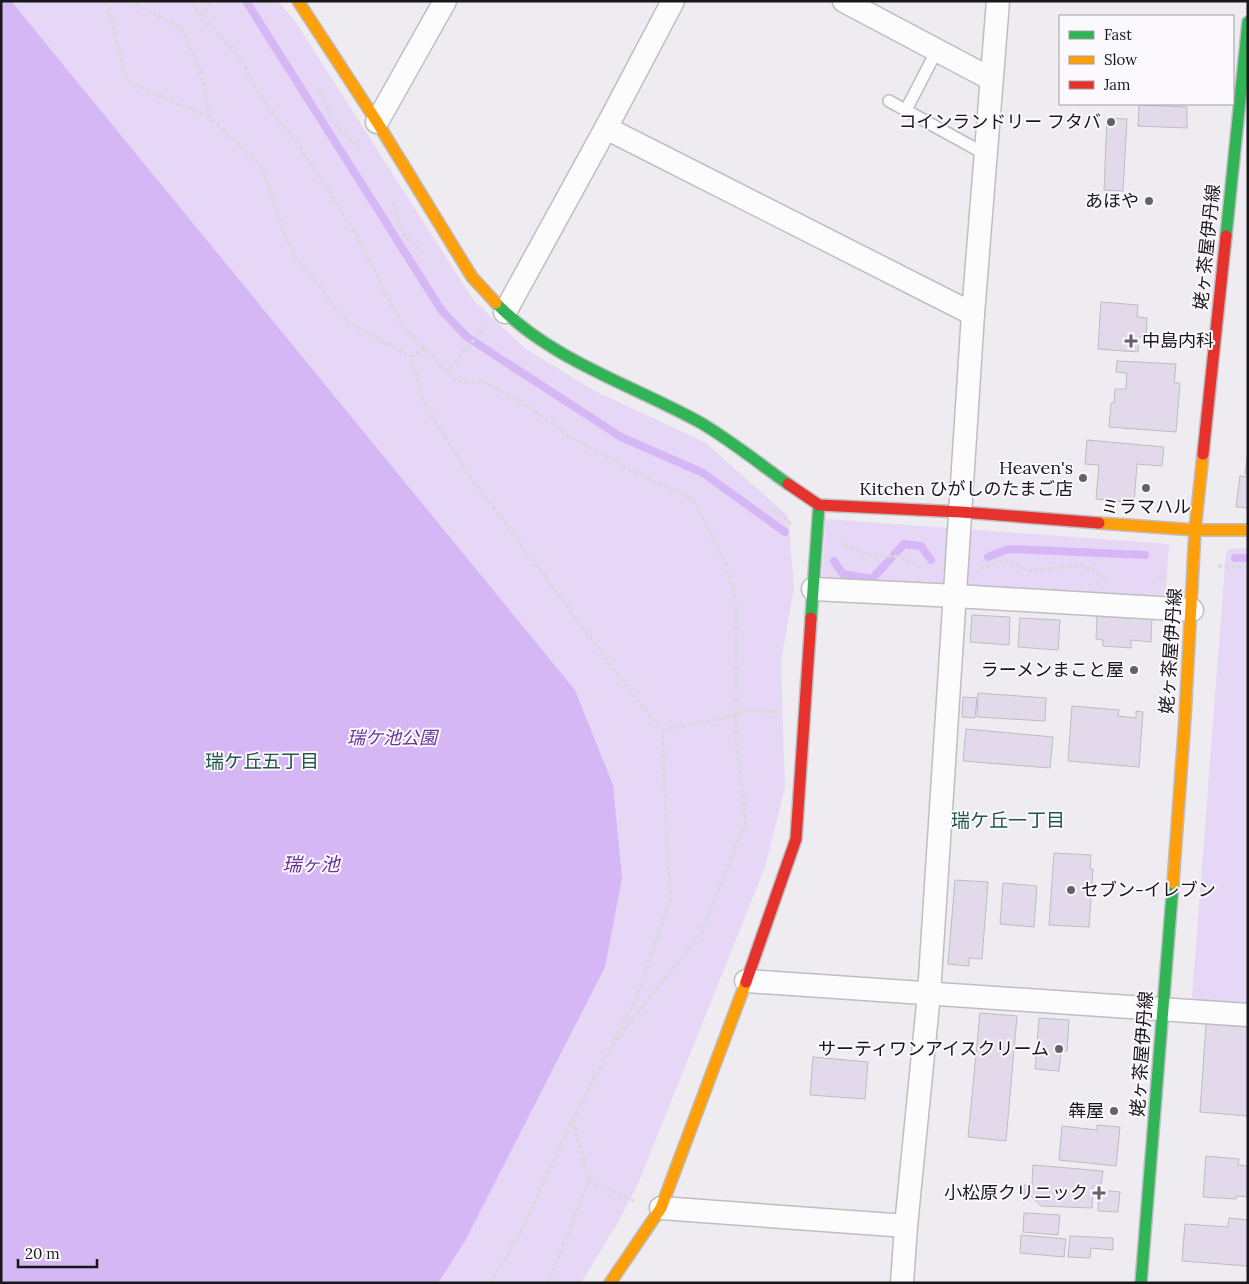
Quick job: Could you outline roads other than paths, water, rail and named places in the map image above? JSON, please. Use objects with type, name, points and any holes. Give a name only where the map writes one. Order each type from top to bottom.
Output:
[{"type":"street","points":[[298,1],[377,122],[472,277],[503,310],[550,347],[702,424],[819,505],[961,512],[1194,530],[1248,530]]},
{"type":"street","points":[[377,122],[445,1]]},
{"type":"street","points":[[503,310],[606,128],[673,1]]},
{"type":"street","points":[[844,1],[991,79]]},
{"type":"street","points":[[902,1283],[929,994],[973,314],[998,1]]},
{"type":"street","name":"姥ヶ茶屋伊丹線","points":[[1141,1283],[1192,610],[1194,530],[1248,22]]},
{"type":"street","points":[[606,128],[973,314]]},
{"type":"street","points":[[610,1283],[662,1208],[796,839],[819,505]]},
{"type":"street","points":[[813,589],[1192,610]]},
{"type":"street","points":[[746,981],[1248,1015]]},
{"type":"street","points":[[662,1208],[906,1226]]},
{"type":"lane","points":[[906,110],[936,50]]},
{"type":"lane","points":[[888,100],[985,154]]},
{"type":"water","name":"瑞ヶ池","points":[[1,1],[11,1],[575,690],[613,785],[622,878],[605,967],[465,1241],[438,1283],[1,1283]]},
{"type":"waterway","points":[[246,1],[442,311],[467,337],[621,437],[703,473],[785,532]]},
{"type":"waterway","points":[[834,561],[843,574],[872,579],[904,544],[921,546],[931,560]]},
{"type":"waterway","points":[[988,557],[1008,549],[1145,555]]},
{"type":"waterway","points":[[1235,558],[1248,558]]},
{"type":"place","name":"コインランドリー フタバ","points":[[1111,122]]},
{"type":"place","name":"あほや","points":[[1149,201]]},
{"type":"place","name":"中島内科","points":[[1131,341]]},
{"type":"place","name":"Heaven's Kitchen ひがしのたまご店","points":[[1083,478]]},
{"type":"place","name":"ミラマハル","points":[[1146,488]]},
{"type":"place","name":"ラーメンまこと屋","points":[[1134,670]]},
{"type":"place","name":"セブン-イレブン","points":[[1071,890]]},
{"type":"place","name":"サーティワンアイスクリーム","points":[[1059,1049]]},
{"type":"place","name":"犇屋","points":[[1114,1111]]},
{"type":"place","name":"小松原クリニック","points":[[1099,1193]]},
{"type":"district","name":"瑞ケ丘五丁目","points":[[262,761]]},
{"type":"district","name":"瑞ケ丘一丁目","points":[[1008,820]]},
{"type":"park label","name":"瑞ケ池公園","points":[[392,738]]}]
